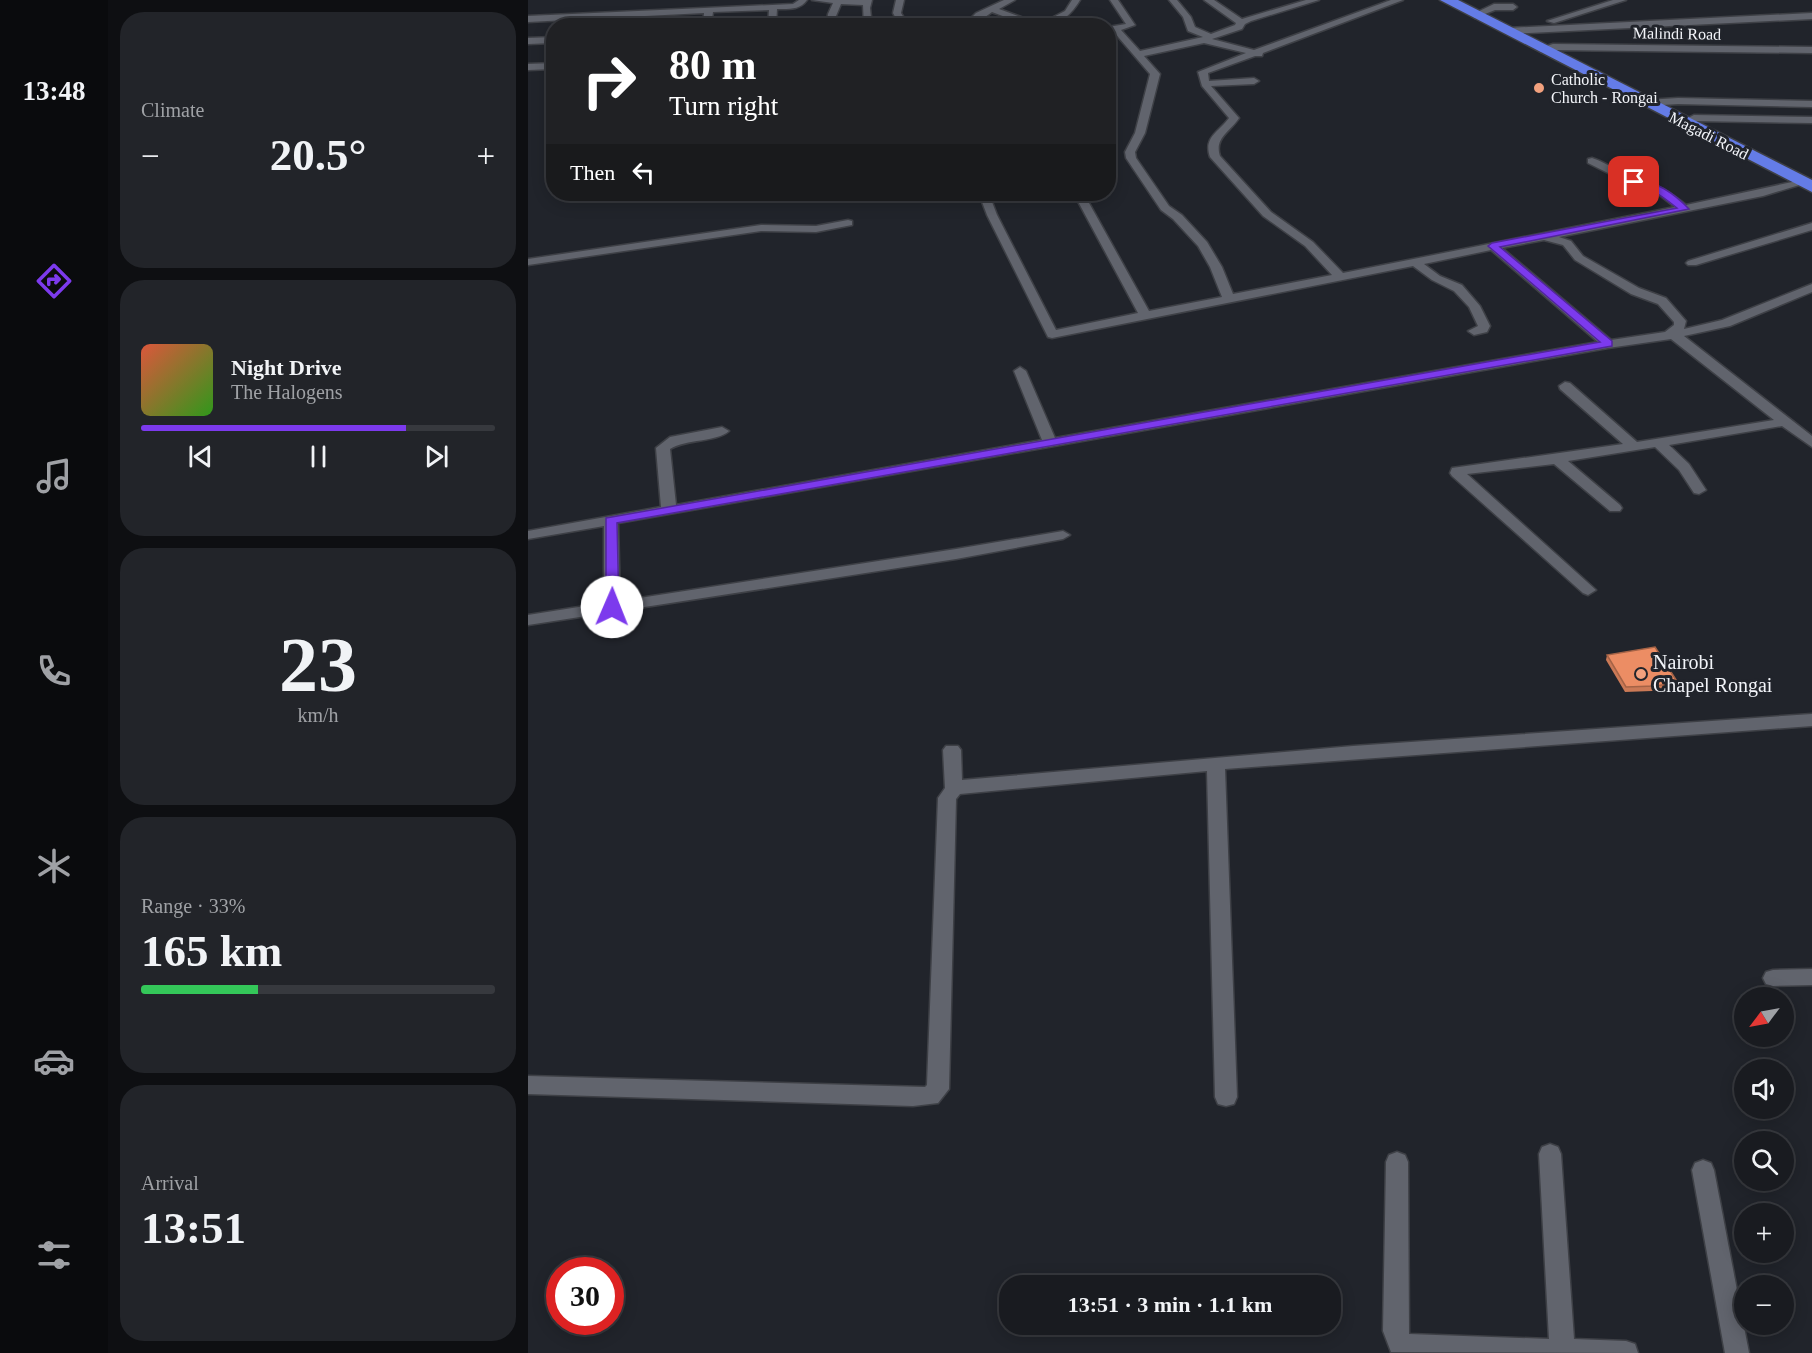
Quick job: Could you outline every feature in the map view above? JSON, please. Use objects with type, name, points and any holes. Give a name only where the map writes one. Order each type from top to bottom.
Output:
[{"type":"highway","name":"Magadi Road","points":[[1447,0],[1475,15],[1516,32],[1541,49],[1807,184]]},
{"type":"street","points":[[528,19],[773,7],[798,5],[803,0]]},
{"type":"street","points":[[816,0],[868,2],[868,18]]},
{"type":"street","points":[[900,0],[897,13],[900,18]]},
{"type":"street","points":[[976,18],[1011,0]]},
{"type":"street","points":[[1058,18],[1068,13],[1076,0]]},
{"type":"street","points":[[1114,0],[1132,23],[1116,28]]},
{"type":"street","points":[[1173,0],[1187,17],[1191,29],[1206,38],[1259,54]]},
{"type":"street","points":[[1208,0],[1241,22]]},
{"type":"street","points":[[1138,54],[1206,38],[1239,27],[1241,22],[1315,0]]},
{"type":"street","points":[[1342,278],[1309,244],[1267,214],[1215,157],[1211,148],[1212,141],[1234,118],[1230,111],[1207,90],[1203,77],[1206,70],[1259,54],[1399,0]]},
{"type":"street","points":[[1516,32],[1622,0]]},
{"type":"street","points":[[831,18],[836,2]]},
{"type":"street","points":[[772,18],[773,7]]},
{"type":"street","points":[[1475,15],[1494,8],[1513,7]]},
{"type":"street","points":[[708,18],[709,9]]},
{"type":"street","points":[[994,10],[1014,18]]},
{"type":"street","points":[[666,18],[668,11]]},
{"type":"street","points":[[1708,11],[1726,20]]},
{"type":"street","points":[[1516,32],[1812,16]]},
{"type":"street","points":[[1516,32],[1791,27]]},
{"type":"street","points":[[1116,33],[1155,74],[1140,134],[1130,152],[1131,158],[1165,208],[1178,217],[1179,221],[1198,238],[1220,272],[1229,299]]},
{"type":"street","points":[[528,41],[546,40]]},
{"type":"street","name":"Malindi Road","points":[[1541,49],[1564,47],[1812,50]]},
{"type":"street","points":[[528,67],[546,66]]},
{"type":"street","points":[[1205,84],[1254,81]]},
{"type":"street","points":[[1647,103],[1698,101],[1812,104]]},
{"type":"street","points":[[1685,122],[1694,118],[1812,120]]},
{"type":"street","points":[[1593,161],[1634,182],[1642,182],[1661,191],[1684,209]]},
{"type":"street","points":[[987,201],[1052,334],[1807,184]]},
{"type":"street","points":[[1083,201],[1145,315]]},
{"type":"street","points":[[528,262],[761,228],[816,229],[848,223]]},
{"type":"street","points":[[1692,263],[1812,225]]},
{"type":"street","points":[[1543,236],[1567,243],[1579,258],[1635,291],[1662,301],[1680,321],[1680,326],[1672,333]]},
{"type":"street","points":[[1492,246],[1608,344]]},
{"type":"street","points":[[1415,262],[1436,278],[1458,288],[1474,306],[1484,326],[1483,329],[1474,331]]},
{"type":"street","points":[[528,535],[1725,323],[1812,288]]},
{"type":"street","points":[[1672,333],[1812,443]]},
{"type":"street","points":[[1020,371],[1050,443]]},
{"type":"street","points":[[1565,386],[1635,447]]},
{"type":"street","points":[[1588,590],[1457,473],[1460,470],[1557,459],[1784,422]]},
{"type":"street","points":[[669,511],[663,448],[675,440],[722,431]]},
{"type":"street","points":[[1659,443],[1684,467],[1700,490]]},
{"type":"street","points":[[1557,459],[1615,508]]},
{"type":"street","points":[[611,521],[612,607]]},
{"type":"street","points":[[528,620],[956,554],[1063,535]]},
{"type":"street","points":[[528,1085],[930,1096],[938,1089],[947,798],[954,789],[962,786],[1374,751],[1812,720]]},
{"type":"street","points":[[952,750],[954,789]]},
{"type":"street","points":[[1215,765],[1226,1097]]},
{"type":"street","points":[[1773,978],[1812,977]]},
{"type":"street","points":[[1550,1154],[1562,1350]]},
{"type":"street","points":[[1397,1162],[1395,1331],[1400,1343],[1410,1348],[1626,1353]]},
{"type":"street","points":[[1703,1170],[1737,1353]]},
{"type":"building","name":"Nairobi Chapel Rongai","points":[[1655,647],[1678,683],[1626,687],[1607,655]]},
{"type":"place","name":"Catholic Church - Rongai","points":[[1539,88]]},
{"type":"place","name":"Nairobi Chapel Rongai","points":[[1641,674]]},
{"type":"route","points":[[612,607],[611,521],[1608,344],[1492,246],[1684,209],[1661,191],[1642,182],[1634,182]]}]
